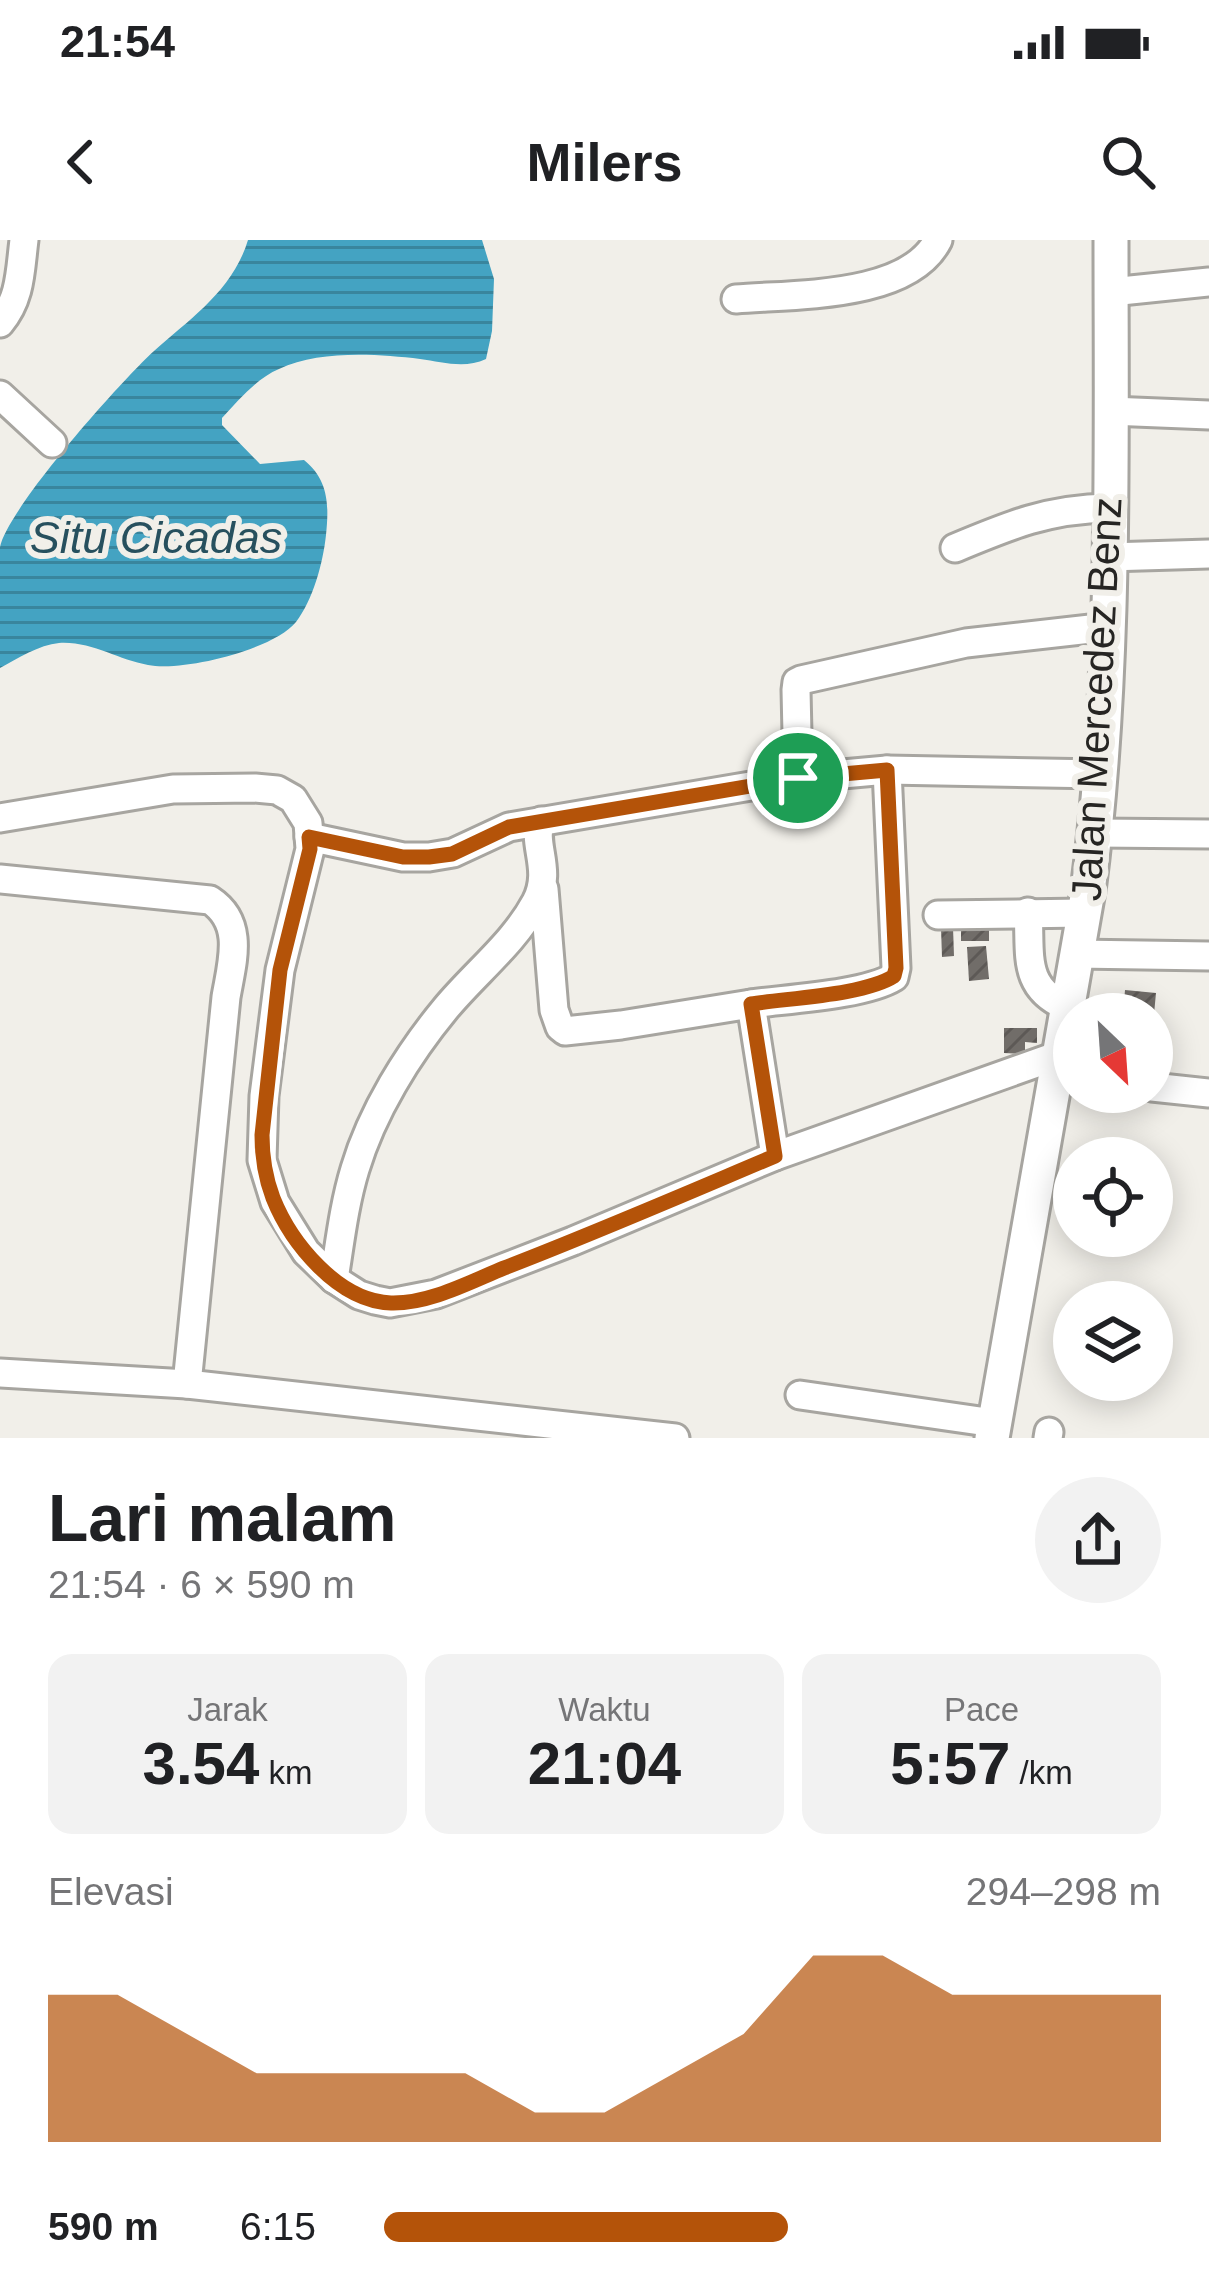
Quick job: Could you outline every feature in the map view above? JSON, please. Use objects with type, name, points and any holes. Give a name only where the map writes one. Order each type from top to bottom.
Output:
[{"type":"main road","name":"Jalan Mercedez Benz","points":[[1071,993],[1101,774],[1108,627],[1111,240]]},
{"type":"main road","name":"Jalan Mercedez Benz","points":[[993,1430],[1053,1102]]},
{"type":"street","points":[[0,322],[18,291],[24,240]]},
{"type":"street","points":[[736,299],[875,283],[920,263],[938,240]]},
{"type":"street","points":[[1111,292],[1209,282]]},
{"type":"street","points":[[0,394],[52,442]]},
{"type":"street","points":[[1110,411],[1209,416]]},
{"type":"street","points":[[955,548],[1041,514],[1109,508]]},
{"type":"street","points":[[1108,557],[1209,554]]},
{"type":"street","points":[[798,778],[796,690],[801,680],[966,644],[1108,627]]},
{"type":"street","points":[[309,837],[403,857],[429,857],[452,854],[509,827],[798,778],[887,770],[1101,774]]},
{"type":"street","points":[[542,821],[538,829],[554,1010],[560,1028],[621,1025],[848,990],[894,976],[887,770]]},
{"type":"street","points":[[0,818],[173,788],[277,790],[293,799],[308,823],[310,849],[280,970],[264,1096],[262,1160],[275,1202],[307,1252],[334,1279],[359,1295],[390,1303],[436,1294],[573,1241],[1053,1041]]},
{"type":"street","points":[[1096,833],[1209,834]]},
{"type":"street","points":[[0,879],[210,900],[230,919],[234,953],[188,1384]]},
{"type":"street","points":[[334,1279],[355,1170],[382,1105],[443,1012],[513,938],[543,883]]},
{"type":"street","points":[[1028,912],[1032,975],[1053,1003]]},
{"type":"street","points":[[938,915],[1084,913]]},
{"type":"street","points":[[1076,954],[1209,956]]},
{"type":"street","points":[[751,1004],[775,1156]]},
{"type":"street","points":[[1173,1089],[1209,1093]]},
{"type":"street","points":[[0,1372],[188,1384],[676,1438]]},
{"type":"street","points":[[800,1395],[993,1430]]},
{"type":"water","name":"Situ Cicadas","points":[[248,240],[482,240],[494,279],[486,359],[462,364],[367,355],[312,359],[263,378],[222,418],[222,425],[260,464],[304,460],[325,494],[326,535],[316,581],[302,613],[284,632],[227,657],[183,665],[148,665],[83,645],[59,643],[0,668],[0,547],[8,529],[93,416],[221,288]]},
{"type":"building","points":[[961,920],[989,920],[989,941],[961,941]]},
{"type":"building","points":[[953,927],[954,956],[942,957],[941,928]]},
{"type":"building","points":[[986,946],[989,979],[969,981],[967,947]]},
{"type":"building","points":[[1004,1028],[1037,1028],[1037,1043],[1025,1042],[1025,1054],[1004,1053]]},
{"type":"route","points":[[887,770],[896,968],[886,982],[751,1004],[775,1156],[436,1294],[390,1303],[375,1300],[326,1272],[292,1232],[275,1202],[262,1160],[264,1096],[280,970],[309,837],[403,857],[429,857],[452,854],[509,827],[798,778],[887,770]]}]
